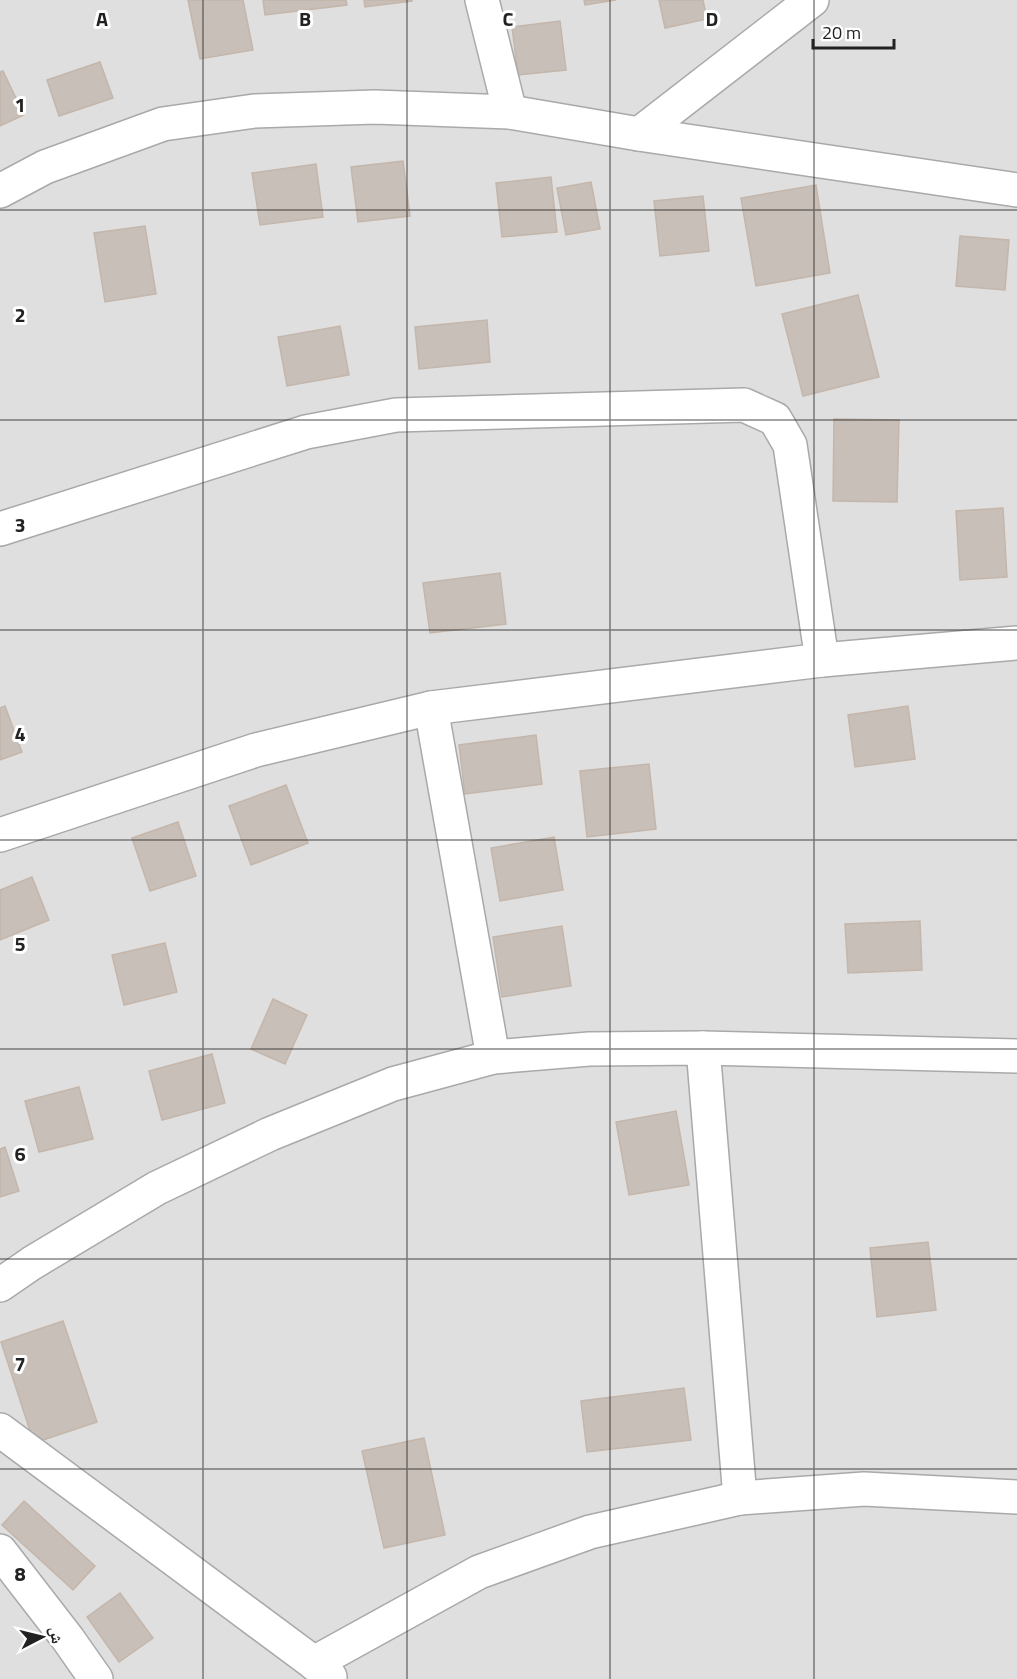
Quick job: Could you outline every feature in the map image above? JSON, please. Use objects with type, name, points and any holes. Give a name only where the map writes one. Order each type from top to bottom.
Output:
[{"type":"street","points":[[482,0],[510,112]]},
{"type":"street","points":[[639,134],[812,0]]},
{"type":"street","points":[[0,191],[45,167],[163,124],[265,111],[375,107],[510,112],[639,134],[1017,190]]},
{"type":"street","points":[[0,529],[306,432],[396,415],[744,405],[775,419],[790,445],[822,660]]},
{"type":"street","points":[[0,835],[256,750],[431,708],[822,660],[1017,643]]},
{"type":"street","points":[[431,708],[493,1057]]},
{"type":"street","points":[[703,1048],[740,1498]]},
{"type":"street","points":[[0,1285],[32,1263],[157,1188],[270,1134],[393,1084],[493,1057],[589,1049],[703,1048],[1017,1056]]},
{"type":"street","points":[[0,1430],[323,1671],[479,1572],[590,1532],[740,1498],[864,1489],[1017,1497]]},
{"type":"street","points":[[0,1551],[96,1679]]},
{"type":"shaded area","points":[[0,0],[1017,0],[1017,1679],[0,1679]]},
{"type":"building","points":[[188,0],[243,0],[253,50],[200,59]]},
{"type":"building","points":[[263,0],[346,0],[347,5],[265,15]]},
{"type":"building","points":[[364,0],[412,0],[412,1],[365,7]]},
{"type":"building","points":[[584,0],[616,0],[585,5]]},
{"type":"building","points":[[659,0],[703,0],[707,19],[665,28]]},
{"type":"building","points":[[560,21],[566,70],[518,75],[512,27]]},
{"type":"building","points":[[100,62],[113,98],[59,116],[47,80]]},
{"type":"building","points":[[3,71],[24,115],[0,126],[0,72]]},
{"type":"building","points":[[403,161],[410,216],[358,222],[351,167]]},
{"type":"building","points":[[316,164],[323,217],[260,225],[252,173]]},
{"type":"building","points":[[551,177],[557,232],[502,237],[496,183]]},
{"type":"building","points":[[591,182],[600,229],[566,235],[557,188]]},
{"type":"building","points":[[816,185],[830,273],[756,286],[741,198]]},
{"type":"building","points":[[703,196],[709,251],[660,256],[654,201]]},
{"type":"building","points":[[145,226],[156,294],[105,302],[94,233]]},
{"type":"building","points":[[960,236],[1009,240],[1005,290],[956,286]]},
{"type":"building","points":[[858,295],[879,377],[803,396],[782,314]]},
{"type":"building","points":[[487,320],[490,362],[419,369],[415,327]]},
{"type":"building","points":[[340,326],[349,375],[287,386],[278,337]]},
{"type":"building","points":[[834,419],[899,420],[897,502],[833,501]]},
{"type":"building","points":[[1003,508],[1007,577],[960,580],[956,511]]},
{"type":"building","points":[[500,573],[506,624],[430,633],[423,583]]},
{"type":"building","points":[[5,706],[22,752],[0,760],[0,708]]},
{"type":"building","points":[[908,706],[915,759],[855,767],[848,715]]},
{"type":"building","points":[[536,735],[542,784],[465,794],[459,745]]},
{"type":"building","points":[[649,764],[656,829],[587,837],[580,771]]},
{"type":"building","points":[[286,785],[308,843],[251,865],[229,806]]},
{"type":"building","points":[[178,822],[196,876],[150,891],[132,838]]},
{"type":"building","points":[[554,837],[563,890],[500,901],[491,848]]},
{"type":"building","points":[[32,877],[49,920],[0,940],[0,890]]},
{"type":"building","points":[[920,921],[922,970],[848,973],[845,924]]},
{"type":"building","points":[[562,926],[571,986],[502,997],[493,937]]},
{"type":"building","points":[[165,943],[177,992],[124,1005],[112,955]]},
{"type":"building","points":[[273,999],[307,1015],[285,1064],[251,1049]]},
{"type":"building","points":[[212,1054],[225,1103],[162,1120],[149,1071]]},
{"type":"building","points":[[79,1087],[93,1139],[39,1152],[25,1101]]},
{"type":"building","points":[[676,1111],[689,1185],[629,1195],[616,1122]]},
{"type":"building","points":[[5,1147],[19,1191],[0,1197],[0,1149]]},
{"type":"building","points":[[928,1242],[936,1310],[877,1317],[870,1248]]},
{"type":"building","points":[[63,1321],[97,1422],[34,1443],[1,1342]]},
{"type":"building","points":[[684,1388],[691,1440],[587,1452],[581,1401]]},
{"type":"building","points":[[424,1438],[445,1535],[384,1548],[362,1451]]},
{"type":"building","points":[[24,1501],[95,1566],[73,1590],[2,1525]]},
{"type":"building","points":[[120,1593],[153,1638],[119,1662],[87,1617]]}]
